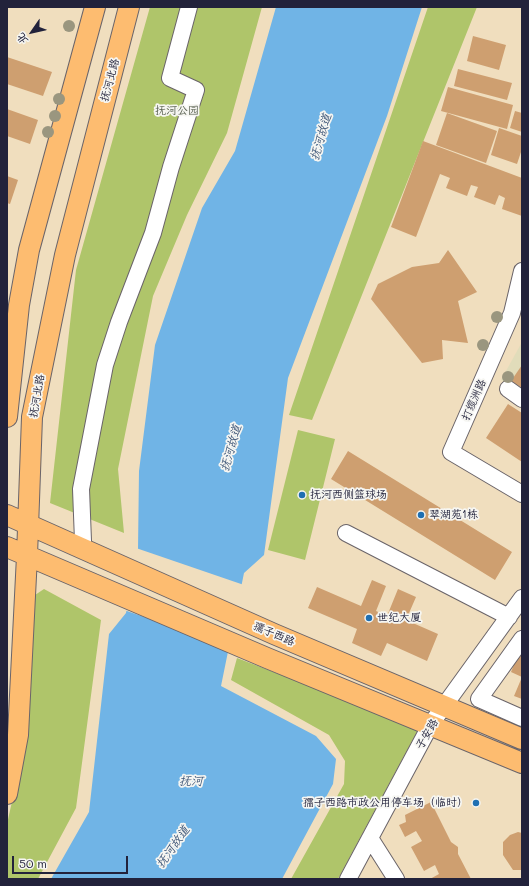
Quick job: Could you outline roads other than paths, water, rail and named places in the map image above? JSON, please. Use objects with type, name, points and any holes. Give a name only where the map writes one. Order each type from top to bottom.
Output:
[{"type":"main road","points":[[7,417],[19,305],[29,250],[95,7]]},
{"type":"main road","name":"抚河北路","points":[[7,794],[18,735],[34,410],[65,255],[129,7]]},
{"type":"main road","name":"孺子西路","points":[[7,515],[28,523],[274,634],[445,705],[522,739]]},
{"type":"main road","points":[[7,547],[266,658],[431,724],[522,763]]},
{"type":"street","points":[[83,541],[82,489],[106,365],[119,322],[153,233],[171,167],[196,90],[170,78],[189,7]]},
{"type":"street","name":"打缆洲路","points":[[522,270],[512,312],[451,452],[522,494]]},
{"type":"street","points":[[508,389],[522,398]]},
{"type":"street","points":[[346,533],[514,618]]},
{"type":"street","name":"子安路","points":[[348,879],[431,724],[514,618],[522,598]]},
{"type":"street","points":[[522,639],[479,699],[522,718]]},
{"type":"street","points":[[370,838],[396,879]]},
{"type":"water","name":"抚河","points":[[276,7],[422,7],[387,116],[288,378],[264,555],[244,573],[221,686],[316,736],[336,759],[333,784],[282,879],[51,879],[89,812],[109,634],[126,613],[138,549],[139,471],[155,345],[202,208],[235,151]]},
{"type":"place","name":"抚河西侧篮球场","points":[[302,495]]},
{"type":"place","name":"翠湖苑1栋","points":[[421,515]]},
{"type":"place","name":"世纪大厦","points":[[369,618]]},
{"type":"place","name":"孺子西路市政公用停车场（临时）","points":[[476,803]]},
{"type":"park label","name":"抚河公园","points":[[177,111]]},
{"type":"water label","name":"抚河故道","points":[[321,137]]},
{"type":"water label","name":"抚河故道","points":[[231,448]]},
{"type":"water label","name":"抚河故道","points":[[173,847]]}]
